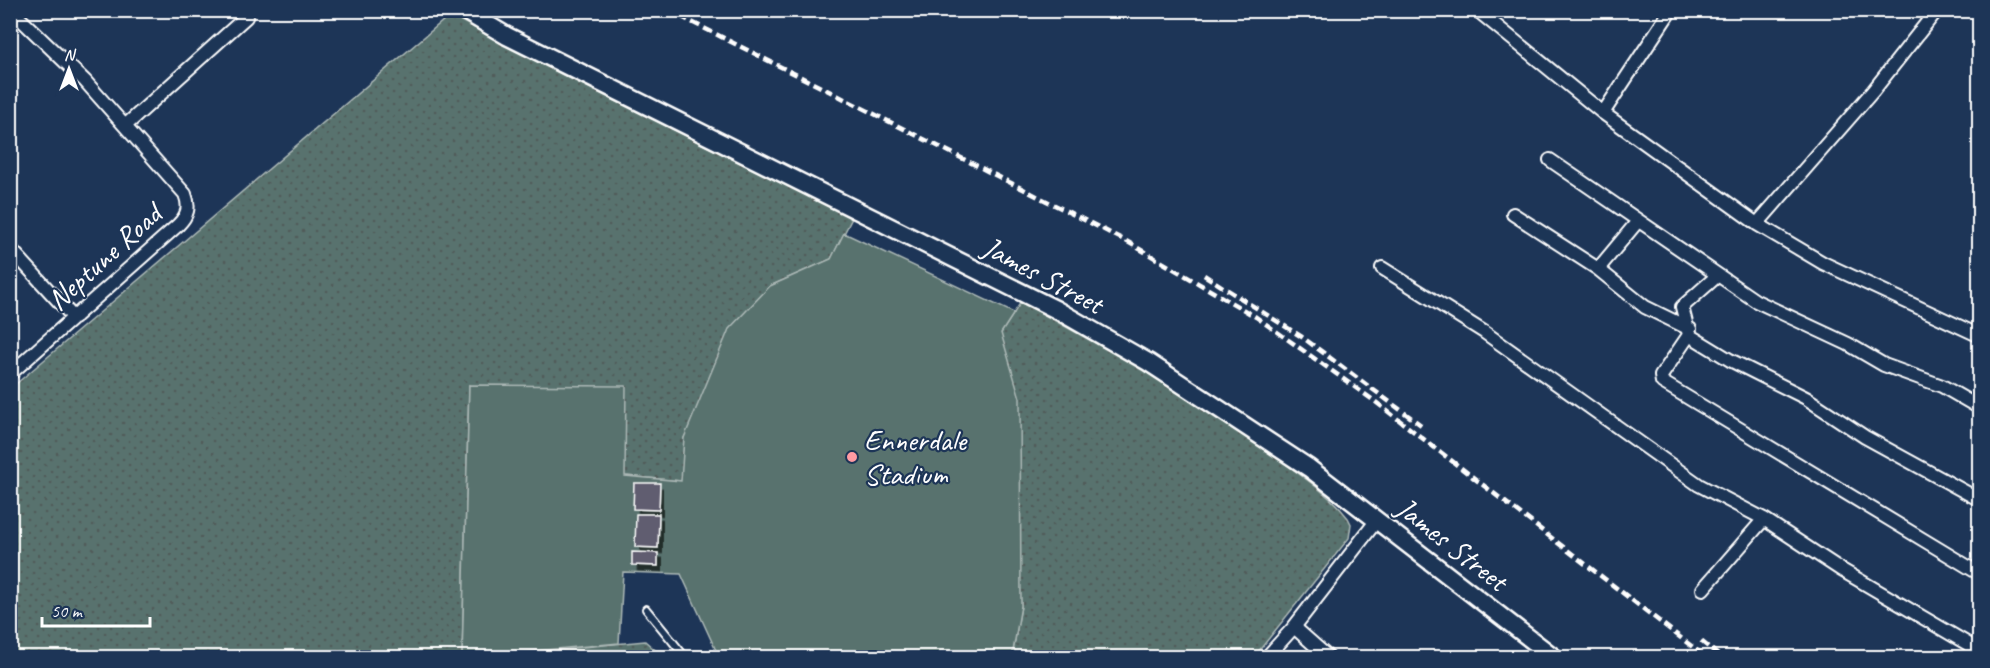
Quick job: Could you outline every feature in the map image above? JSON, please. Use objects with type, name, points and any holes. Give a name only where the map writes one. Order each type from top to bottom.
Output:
[{"type":"street","points":[[11,10],[85,81],[125,126],[210,52],[246,17],[248,10]]},
{"type":"street","name":"James Street","points":[[463,10],[507,36],[1057,310],[1148,362],[1259,433],[1377,520],[1555,657]]},
{"type":"street","points":[[1478,10],[1603,113],[1757,224],[1823,263],[1980,336]]},
{"type":"street","points":[[1603,113],[1671,10]]},
{"type":"street","points":[[1757,224],[1873,91],[1937,10]]},
{"type":"street","name":"Neptune Road","points":[[10,374],[183,220],[189,208],[185,194],[125,126]]},
{"type":"street","points":[[1550,160],[1756,302],[1848,344],[1884,365],[1942,386],[1980,408]]},
{"type":"street","points":[[1513,214],[1598,269],[1645,307],[1689,332],[1730,360],[1806,398],[1865,437],[1980,500]]},
{"type":"street","points":[[1598,269],[1638,221]]},
{"type":"street","points":[[10,248],[74,318]]},
{"type":"street","points":[[1382,268],[1484,332],[1699,485],[1764,519],[1840,569],[1980,651]]},
{"type":"street","points":[[1717,276],[1682,307],[1689,332],[1661,376],[1664,383],[1980,574]]},
{"type":"street","points":[[1702,589],[1764,519]]},
{"type":"street","points":[[1266,657],[1294,627],[1377,520]]},
{"type":"street","points":[[1294,627],[1329,657]]},
{"type":"lane","points":[[646,609],[686,657]]},
{"type":"green space","points":[[450,15],[563,75],[852,218],[831,259],[770,286],[684,438],[682,481],[625,476],[469,385],[462,657],[11,657],[10,389]]},
{"type":"green space","name":"Ennerdale Stadium","points":[[844,233],[1014,313],[1001,333],[1020,398],[1021,606],[1012,657],[719,657],[681,574],[623,572],[619,643],[462,658],[469,385],[626,386],[625,476],[681,481],[684,438],[729,329],[770,286],[831,259]]},
{"type":"green space","points":[[1021,302],[1118,356],[1214,414],[1314,485],[1348,518],[1351,524],[1349,538],[1254,657],[1012,657],[1021,606],[1001,333]]},
{"type":"green space","points":[[645,641],[663,657],[470,658]]},
{"type":"building","points":[[634,483],[660,483],[659,510],[633,509]]},
{"type":"building","points":[[636,514],[659,514],[658,548],[635,547]]},
{"type":"building","points":[[632,552],[658,553],[658,566],[632,565]]},
{"type":"railway","points":[[668,10],[1126,241],[1256,317],[1373,400],[1707,658]]},
{"type":"railway","points":[[1204,275],[1302,337],[1421,425]]},
{"type":"railway","points":[[1701,641],[1722,658]]},
{"type":"place","name":"Ennerdale Stadium","points":[[852,457]]}]
